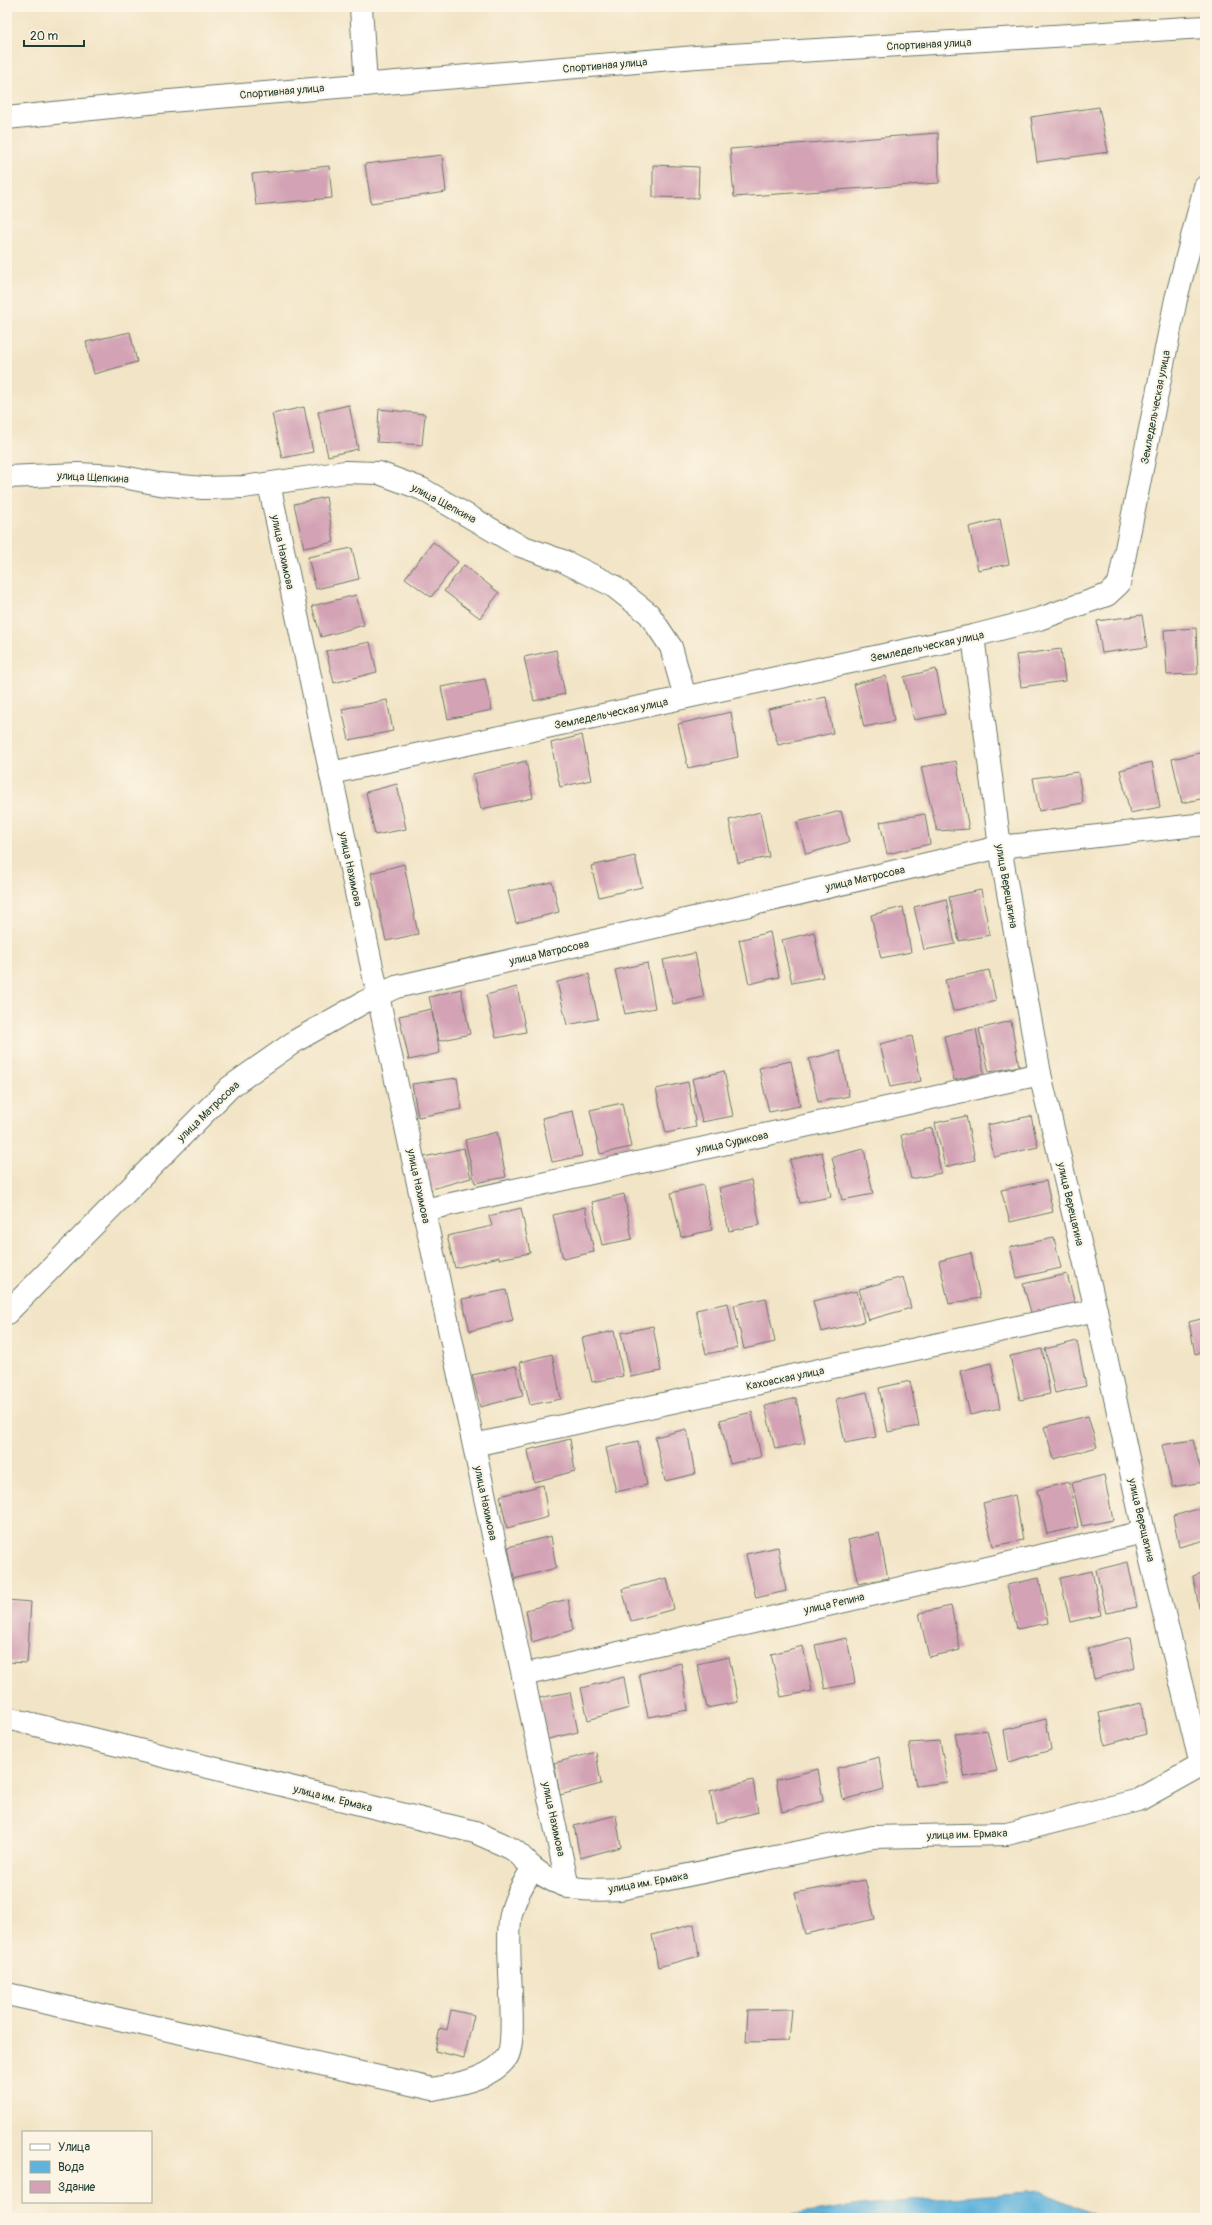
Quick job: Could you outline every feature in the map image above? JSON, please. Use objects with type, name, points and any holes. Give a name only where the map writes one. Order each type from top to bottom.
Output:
[{"type":"street","points":[[361,7],[366,84]]},
{"type":"street","name":"Спортивная улица","points":[[7,118],[151,102],[696,57],[1205,27]]},
{"type":"street","name":"Земледельческая улица","points":[[331,773],[973,636],[1039,619],[1107,595],[1119,584],[1176,299],[1205,187]]},
{"type":"street","name":"улица Щепкина","points":[[7,477],[78,474],[118,476],[159,484],[203,488],[244,487],[345,472],[379,473],[422,489],[518,545],[563,561],[612,585],[649,614],[671,647],[685,697]]},
{"type":"street","name":"улица Нахимова","points":[[268,484],[568,1887]]},
{"type":"street","name":"улица Верещагина","points":[[973,636],[1000,847],[1040,1074],[1096,1310],[1144,1532],[1203,1764]]},
{"type":"street","name":"улица Матросова","points":[[7,1313],[230,1087],[297,1040],[378,995],[396,987],[1000,847],[1205,824]]},
{"type":"street","name":"улица Сурикова","points":[[424,1210],[1040,1074]]},
{"type":"street","name":"Каховская улица","points":[[474,1445],[1096,1310]]},
{"type":"street","name":"улица Репина","points":[[523,1675],[1144,1532]]},
{"type":"street","name":"улица им. Ермака","points":[[7,1718],[475,1832],[514,1850],[532,1868],[558,1885],[595,1890],[620,1889],[873,1837],[1007,1834],[1139,1800],[1203,1764]]},
{"type":"street","points":[[7,1994],[433,2089],[454,2085],[484,2075],[498,2067],[508,2056],[511,2013],[508,1953],[510,1916],[517,1892],[532,1868]]},
{"type":"water","points":[[1041,2191],[1101,2218],[773,2218],[859,2205]]},
{"type":"building","points":[[1099,107],[1108,152],[1037,162],[1031,117]]},
{"type":"building","points":[[938,133],[939,183],[734,197],[730,149]]},
{"type":"building","points":[[442,155],[446,192],[371,203],[365,164]]},
{"type":"building","points":[[653,165],[699,167],[698,198],[653,197]]},
{"type":"building","points":[[329,166],[332,198],[256,205],[252,174]]},
{"type":"building","points":[[130,332],[137,362],[94,374],[86,342]]},
{"type":"building","points":[[349,405],[358,449],[328,456],[318,412]]},
{"type":"building","points":[[304,407],[313,452],[282,458],[272,414]]},
{"type":"building","points":[[379,409],[425,414],[422,445],[377,442]]},
{"type":"building","points":[[326,497],[334,542],[304,548],[294,504]]},
{"type":"building","points":[[1000,519],[1009,564],[978,570],[969,527]]},
{"type":"building","points":[[433,542],[458,562],[431,597],[405,578]]},
{"type":"building","points":[[352,548],[359,579],[316,589],[308,557]]},
{"type":"building","points":[[464,565],[499,593],[480,618],[444,591]]},
{"type":"building","points":[[356,595],[364,625],[321,637],[312,606]]},
{"type":"building","points":[[1142,615],[1147,647],[1102,653],[1097,621]]},
{"type":"building","points":[[1196,628],[1198,674],[1167,675],[1164,630]]},
{"type":"building","points":[[370,642],[377,672],[334,683],[326,651]]},
{"type":"building","points":[[1061,649],[1065,681],[1021,687],[1016,655]]},
{"type":"building","points":[[556,650],[565,694],[534,701],[524,657]]},
{"type":"building","points":[[936,669],[945,714],[914,720],[904,677]]},
{"type":"building","points":[[886,676],[894,721],[864,727],[854,684]]},
{"type":"building","points":[[485,679],[492,710],[448,719],[441,687]]},
{"type":"building","points":[[826,697],[833,733],[778,745],[768,709]]},
{"type":"building","points":[[387,700],[393,731],[349,740],[342,709]]},
{"type":"building","points":[[731,712],[738,757],[688,768],[678,724]]},
{"type":"building","points":[[582,735],[591,780],[560,787],[551,743]]},
{"type":"building","points":[[1204,752],[1205,798],[1182,803],[1172,759]]},
{"type":"building","points":[[526,761],[533,798],[481,809],[473,774]]},
{"type":"building","points":[[956,761],[969,829],[937,831],[921,767]]},
{"type":"building","points":[[1152,762],[1160,807],[1130,813],[1120,770]]},
{"type":"building","points":[[1078,772],[1083,803],[1039,811],[1033,778]]},
{"type":"building","points":[[397,784],[406,829],[375,835],[366,792]]},
{"type":"building","points":[[841,811],[849,842],[806,854],[797,822]]},
{"type":"building","points":[[760,812],[769,857],[738,863],[729,820]]},
{"type":"building","points":[[925,814],[930,844],[887,854],[880,822]]},
{"type":"building","points":[[635,856],[642,887],[599,897],[591,866]]},
{"type":"building","points":[[404,864],[418,934],[386,941],[371,873]]},
{"type":"building","points":[[552,882],[559,912],[516,923],[508,891]]},
{"type":"building","points":[[981,890],[990,935],[959,941],[949,897]]},
{"type":"building","points":[[946,899],[955,944],[924,950],[914,907]]},
{"type":"building","points":[[903,907],[911,952],[881,958],[871,915]]},
{"type":"building","points":[[770,932],[779,977],[749,984],[739,940]]},
{"type":"building","points":[[814,932],[823,977],[792,983],[782,940]]},
{"type":"building","points":[[695,953],[704,997],[673,1004],[663,960]]},
{"type":"building","points":[[647,963],[655,1008],[625,1014],[615,970]]},
{"type":"building","points":[[989,970],[996,1001],[953,1011],[945,980]]},
{"type":"building","points":[[589,974],[598,1019],[567,1025],[557,982]]},
{"type":"building","points":[[517,987],[526,1032],[496,1038],[486,995]]},
{"type":"building","points":[[461,989],[470,1034],[439,1041],[432,1012],[440,1053],[409,1060],[399,1016],[432,1009],[429,997]]},
{"type":"building","points":[[1011,1021],[1019,1066],[989,1072],[979,1029]]},
{"type":"building","points":[[976,1029],[984,1073],[954,1080],[944,1036]]},
{"type":"building","points":[[912,1036],[921,1081],[890,1087],[880,1044]]},
{"type":"building","points":[[840,1051],[849,1096],[818,1102],[809,1059]]},
{"type":"building","points":[[791,1061],[800,1106],[769,1112],[759,1068]]},
{"type":"building","points":[[724,1071],[733,1116],[702,1122],[692,1079]]},
{"type":"building","points":[[457,1078],[462,1109],[418,1117],[412,1084]]},
{"type":"building","points":[[688,1082],[696,1127],[666,1133],[656,1089]]},
{"type":"building","points":[[622,1103],[631,1147],[600,1154],[590,1110]]},
{"type":"building","points":[[573,1111],[582,1156],[552,1162],[542,1118]]},
{"type":"building","points":[[966,1116],[975,1160],[945,1167],[935,1123]]},
{"type":"building","points":[[1031,1116],[1038,1147],[994,1157],[987,1125]]},
{"type":"building","points":[[932,1128],[941,1173],[911,1179],[901,1135]]},
{"type":"building","points":[[497,1132],[506,1177],[475,1183],[465,1140]]},
{"type":"building","points":[[464,1148],[471,1178],[428,1190],[420,1158]]},
{"type":"building","points":[[864,1149],[873,1194],[842,1200],[832,1157]]},
{"type":"building","points":[[822,1152],[831,1197],[800,1203],[790,1160]]},
{"type":"building","points":[[751,1180],[760,1225],[729,1231],[719,1188]]},
{"type":"building","points":[[1046,1181],[1053,1212],[1010,1222],[1001,1190]]},
{"type":"building","points":[[703,1185],[712,1230],[681,1237],[671,1193]]},
{"type":"building","points":[[624,1194],[632,1239],[602,1245],[592,1202]]},
{"type":"building","points":[[585,1207],[594,1252],[563,1259],[553,1215]]},
{"type":"building","points":[[521,1208],[530,1253],[499,1259],[499,1257],[455,1268],[447,1236],[492,1226],[489,1216]]},
{"type":"building","points":[[1054,1238],[1061,1268],[1017,1278],[1010,1247]]},
{"type":"building","points":[[971,1253],[980,1298],[949,1304],[939,1261]]},
{"type":"building","points":[[1067,1274],[1075,1304],[1032,1316],[1023,1284]]},
{"type":"building","points":[[903,1277],[911,1308],[868,1320],[859,1289]]},
{"type":"building","points":[[506,1290],[513,1320],[470,1331],[462,1299]]},
{"type":"building","points":[[857,1291],[864,1322],[821,1332],[813,1301]]},
{"type":"building","points":[[766,1298],[775,1342],[744,1349],[734,1305]]},
{"type":"building","points":[[728,1303],[737,1348],[706,1354],[696,1310]]},
{"type":"building","points":[[1205,1318],[1205,1351],[1195,1354],[1189,1322]]},
{"type":"building","points":[[653,1326],[661,1371],[631,1377],[621,1333]]},
{"type":"building","points":[[614,1331],[623,1376],[592,1382],[582,1338]]},
{"type":"building","points":[[1077,1341],[1086,1386],[1055,1393],[1045,1349]]},
{"type":"building","points":[[1042,1349],[1050,1394],[1020,1400],[1010,1356]]},
{"type":"building","points":[[552,1354],[561,1399],[530,1405],[520,1362]]},
{"type":"building","points":[[991,1363],[1000,1408],[970,1415],[960,1371]]},
{"type":"building","points":[[516,1366],[523,1396],[480,1407],[472,1375]]},
{"type":"building","points":[[910,1381],[919,1426],[888,1432],[879,1388]]},
{"type":"building","points":[[867,1392],[876,1437],[845,1443],[836,1399]]},
{"type":"building","points":[[796,1398],[805,1443],[775,1449],[765,1406]]},
{"type":"building","points":[[752,1412],[761,1457],[730,1464],[720,1420]]},
{"type":"building","points":[[1088,1416],[1097,1447],[1054,1459],[1044,1427]]},
{"type":"building","points":[[687,1429],[695,1474],[665,1481],[655,1437]]},
{"type":"building","points":[[570,1439],[575,1471],[534,1482],[528,1450]]},
{"type":"building","points":[[1193,1440],[1204,1482],[1172,1487],[1162,1445]]},
{"type":"building","points":[[638,1441],[647,1485],[616,1492],[606,1448]]},
{"type":"building","points":[[1104,1475],[1113,1520],[1082,1526],[1072,1483]]},
{"type":"building","points":[[1069,1482],[1078,1527],[1047,1534],[1037,1490]]},
{"type":"building","points":[[543,1485],[548,1517],[507,1528],[500,1496]]},
{"type":"building","points":[[1015,1495],[1023,1540],[993,1546],[983,1503]]},
{"type":"building","points":[[1205,1507],[1205,1540],[1179,1547],[1173,1516]]},
{"type":"building","points":[[879,1533],[888,1578],[858,1584],[848,1540]]},
{"type":"building","points":[[551,1536],[556,1568],[514,1579],[508,1547]]},
{"type":"building","points":[[778,1547],[786,1591],[756,1598],[746,1554]]},
{"type":"building","points":[[1128,1562],[1137,1607],[1106,1613],[1096,1570]]},
{"type":"building","points":[[1092,1571],[1101,1615],[1070,1622],[1060,1578]]},
{"type":"building","points":[[1205,1572],[1205,1606],[1199,1608],[1193,1576]]},
{"type":"building","points":[[667,1578],[674,1609],[631,1621],[622,1589]]},
{"type":"building","points":[[1039,1578],[1048,1623],[1017,1629],[1007,1585]]},
{"type":"building","points":[[568,1599],[573,1630],[532,1642],[526,1610]]},
{"type":"building","points":[[7,1600],[31,1602],[27,1663],[7,1662]]},
{"type":"building","points":[[951,1606],[960,1650],[929,1657],[919,1613]]},
{"type":"building","points":[[1130,1637],[1135,1668],[1094,1679],[1088,1648]]},
{"type":"building","points":[[847,1638],[855,1683],[825,1689],[815,1645]]},
{"type":"building","points":[[803,1646],[812,1691],[781,1697],[771,1654]]},
{"type":"building","points":[[729,1657],[738,1702],[707,1708],[697,1664]]},
{"type":"building","points":[[681,1663],[688,1710],[648,1717],[639,1674]]},
{"type":"building","points":[[624,1677],[629,1708],[588,1720],[581,1688]]},
{"type":"building","points":[[570,1692],[578,1732],[548,1739],[539,1698]]},
{"type":"building","points":[[1141,1703],[1146,1734],[1105,1745],[1099,1713]]},
{"type":"building","points":[[1046,1719],[1051,1750],[1009,1762],[1004,1730]]},
{"type":"building","points":[[987,1730],[997,1771],[965,1777],[955,1734]]},
{"type":"building","points":[[940,1741],[948,1782],[916,1786],[909,1743]]},
{"type":"building","points":[[596,1752],[601,1784],[560,1795],[554,1763]]},
{"type":"building","points":[[879,1757],[884,1789],[843,1800],[837,1768]]},
{"type":"building","points":[[818,1769],[823,1801],[782,1812],[776,1780]]},
{"type":"building","points":[[753,1780],[758,1812],[716,1823],[710,1791]]},
{"type":"building","points":[[616,1815],[621,1847],[580,1858],[574,1826]]},
{"type":"building","points":[[865,1880],[875,1919],[805,1934],[795,1893]]},
{"type":"building","points":[[694,1924],[699,1956],[658,1967],[652,1935]]},
{"type":"building","points":[[792,2009],[789,2041],[746,2042],[748,2010]]},
{"type":"building","points":[[451,2010],[474,2015],[464,2058],[435,2051],[440,2028],[447,2030]]}]
